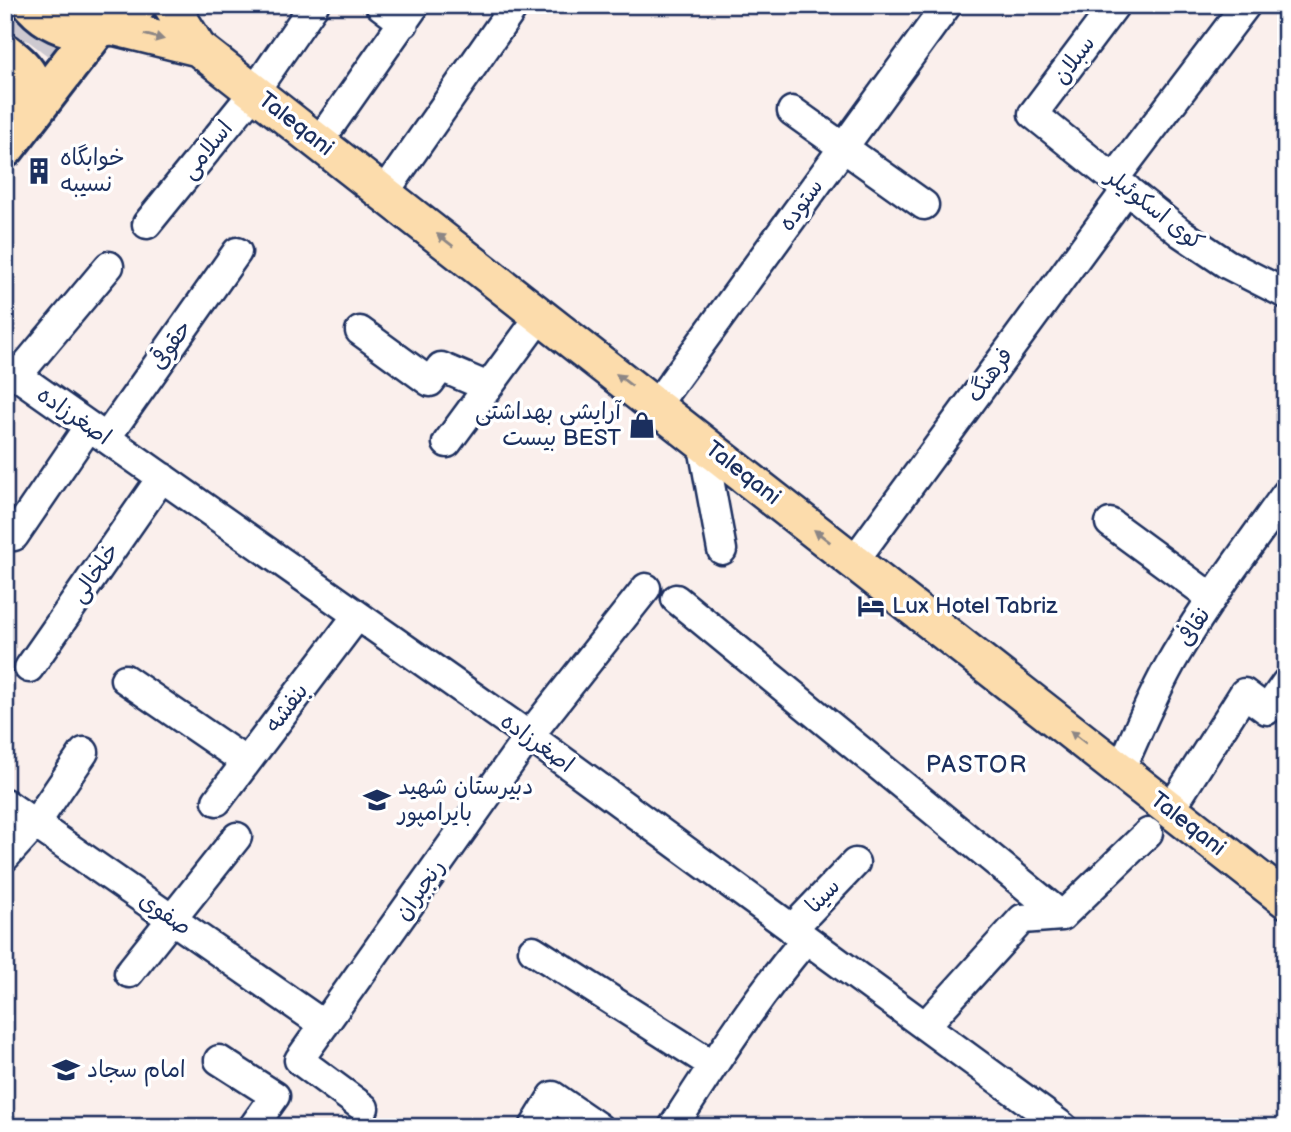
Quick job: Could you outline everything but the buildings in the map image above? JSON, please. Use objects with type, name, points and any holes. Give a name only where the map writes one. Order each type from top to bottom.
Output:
[{"type":"highway","points":[[33,5],[44,17],[64,27],[87,31],[114,20]]},
{"type":"highway","points":[[5,148],[32,113],[114,20]]},
{"type":"highway","points":[[5,53],[23,66],[33,89],[32,113]]},
{"type":"main road","name":"Taleqani","points":[[170,5],[198,48],[1120,771],[1159,821],[1286,900]]},
{"type":"main road","name":"Taleqani","points":[[114,20],[198,48]]},
{"type":"street","name":"اسلامی","points":[[147,224],[254,92],[314,5]]},
{"type":"street","points":[[330,126],[409,14],[380,5]]},
{"type":"street","points":[[384,193],[515,5]]},
{"type":"street","name":"ستوده","points":[[656,405],[947,5]]},
{"type":"street","name":"سبلان","points":[[1033,114],[1115,5]]},
{"type":"street","name":"فرهنگ","points":[[853,561],[1246,5]]},
{"type":"street","points":[[792,111],[924,205]]},
{"type":"street","name":"کوی اسکوئیلر","points":[[1033,114],[1181,233],[1227,264],[1283,287]]},
{"type":"street","name":"حقوقی","points":[[14,537],[237,252]]},
{"type":"street","points":[[11,371],[108,266]]},
{"type":"street","points":[[447,443],[541,315]]},
{"type":"street","points":[[360,331],[430,382],[441,368],[488,387]]},
{"type":"street","name":"اصغرزاده","points":[[11,371],[528,736],[1063,1127]]},
{"type":"street","points":[[702,441],[722,550]]},
{"type":"street","name":"خلخالی","points":[[29,668],[162,477]]},
{"type":"street","name":"نقافی","points":[[1120,771],[1150,704],[1176,655],[1212,598],[1286,494]]},
{"type":"street","points":[[1110,523],[1212,598]]},
{"type":"street","name":"رنجبران","points":[[364,1108],[299,1060],[528,736],[646,588]]},
{"type":"street","points":[[676,599],[1062,916]]},
{"type":"street","name":"بنفشه","points":[[217,801],[357,616]]},
{"type":"street","points":[[125,679],[246,762]]},
{"type":"street","points":[[925,1026],[1022,919],[1062,916],[1159,821],[1244,693],[1267,710],[1286,683]]},
{"type":"street","points":[[5,858],[35,824],[84,752]]},
{"type":"street","name":"صفوی","points":[[5,803],[324,1025]]},
{"type":"street","points":[[129,973],[237,837]]},
{"type":"street","name":"سینا","points":[[799,934],[855,863]]},
{"type":"street","points":[[673,1127],[775,976],[799,934]]},
{"type":"street","points":[[533,950],[713,1065]]},
{"type":"street","points":[[219,1060],[275,1096],[253,1127]]},
{"type":"street","points":[[534,1127],[553,1096],[598,1127]]},
{"type":"tunnel","points":[[5,37],[30,5]]},
{"type":"tunnel","points":[[5,95],[73,5]]},
{"type":"place","name":"خوابگاه نسیبه","points":[[39,171]]},
{"type":"place","name":"آرایشی بهداشتی بیست BEST","points":[[642,425]]},
{"type":"place","name":"Lux Hotel Tabriz","points":[[871,606]]},
{"type":"place","name":"دبیرستان شهید بایرامپور","points":[[377,800]]},
{"type":"place","name":"امام سجاد","points":[[66,1070]]},
{"type":"district","name":"PASTOR","points":[[977,764]]}]
